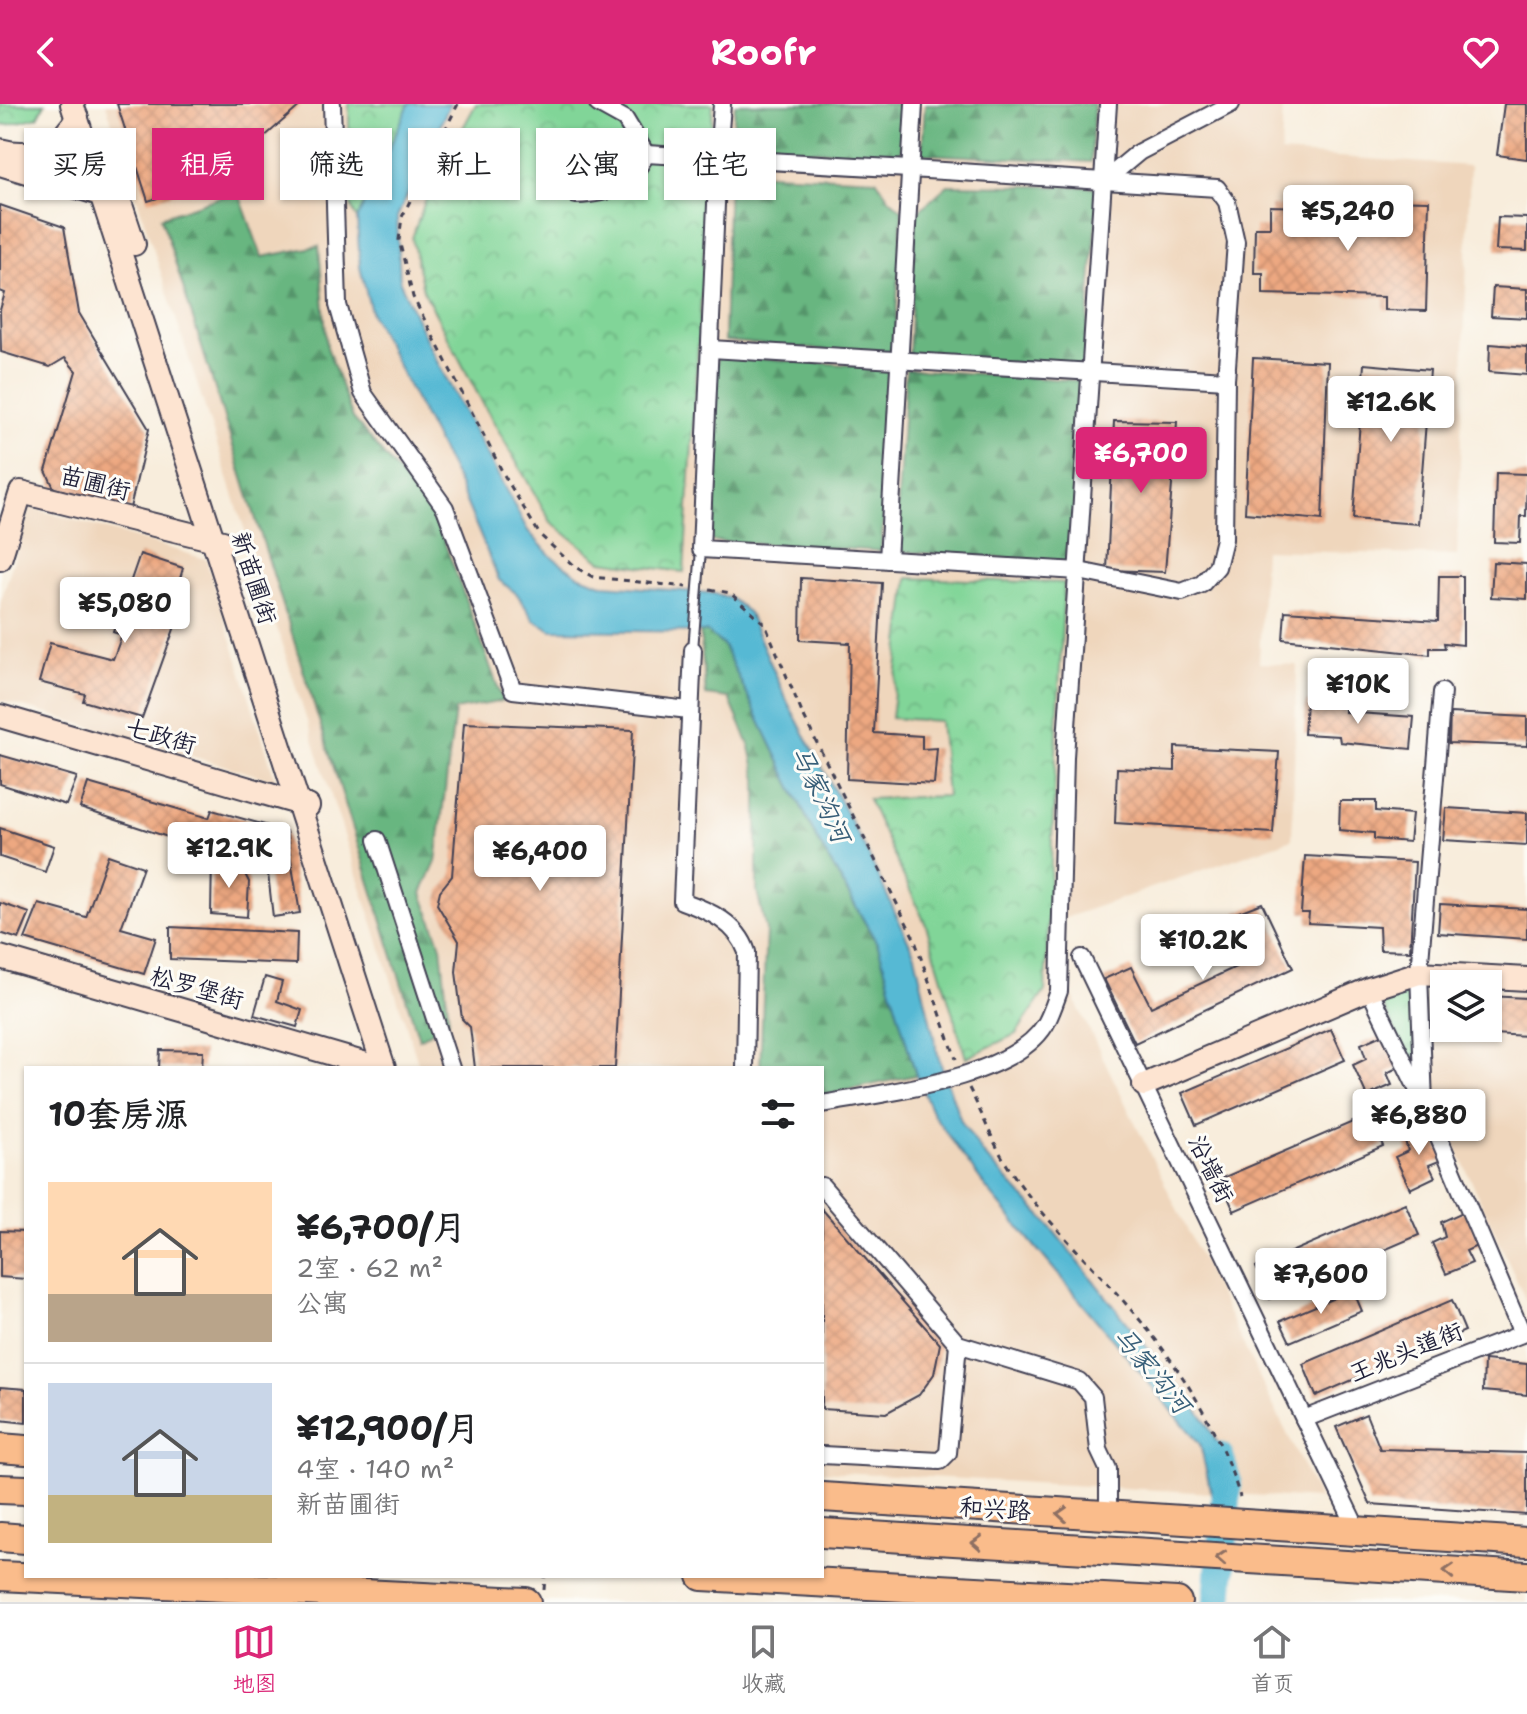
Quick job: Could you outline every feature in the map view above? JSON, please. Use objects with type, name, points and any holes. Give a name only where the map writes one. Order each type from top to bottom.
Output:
[{"type":"highway","points":[[0,1448],[24,1450]]},
{"type":"highway","points":[[0,1489],[24,1490]]},
{"type":"highway","name":"和兴路","points":[[824,1497],[1358,1531]]},
{"type":"highway","points":[[1358,1531],[1527,1542]]},
{"type":"highway","name":"和兴路","points":[[824,1533],[1527,1576]]},
{"type":"highway","points":[[0,1537],[24,1539]]},
{"type":"highway","points":[[0,1576],[24,1577]]},
{"type":"highway","points":[[37,1578],[526,1602]]},
{"type":"highway","points":[[401,1578],[442,1600]]},
{"type":"highway","points":[[733,1578],[1177,1602]]},
{"type":"highway","points":[[811,1583],[873,1602]]},
{"type":"main road","points":[[0,150],[31,154],[44,149],[68,134],[79,109]]},
{"type":"main road","name":"新苗圃街","points":[[79,109],[86,128]]},
{"type":"main road","points":[[0,164],[24,171]]},
{"type":"main road","name":"新苗圃街","points":[[112,200],[303,804],[381,1066]]},
{"type":"main road","name":"苗圃街","points":[[0,559],[21,492],[219,541]]},
{"type":"main road","name":"七政街","points":[[0,716],[303,804]]},
{"type":"main road","name":"新苗圃街","points":[[303,804],[396,1066]]},
{"type":"main road","name":"松罗堡街","points":[[0,957],[375,1066]]},
{"type":"main road","points":[[1144,1085],[1369,989],[1419,973],[1527,979]]},
{"type":"street","points":[[332,104],[338,305],[363,393],[445,508],[513,690],[689,710]]},
{"type":"street","points":[[598,104],[625,119],[630,128]]},
{"type":"street","points":[[720,128],[722,104]]},
{"type":"street","points":[[888,560],[914,104]]},
{"type":"street","points":[[824,1104],[966,1074],[1020,1050],[1045,1027],[1059,991],[1065,757],[1108,104]]},
{"type":"street","points":[[1104,181],[1139,152],[1231,104]]},
{"type":"street","points":[[716,200],[701,549],[1079,571],[1182,592],[1202,584],[1217,567],[1224,539],[1226,380],[1236,242],[1227,202],[1217,188],[776,161]]},
{"type":"street","points":[[711,349],[1226,380]]},
{"type":"street","points":[[693,650],[682,901],[710,912],[742,936],[747,952],[745,1066]]},
{"type":"street","points":[[1424,1103],[1419,973],[1442,692]]},
{"type":"street","points":[[377,840],[450,1066]]},
{"type":"street","name":"沿墙街","points":[[1082,958],[1358,1531]]},
{"type":"street","points":[[1369,989],[1424,1103],[1524,1331]]},
{"type":"street","points":[[824,1188],[958,1344],[1079,1381],[1093,1397],[1099,1450],[1108,1469],[1108,1517]]},
{"type":"street","name":"王兆头道街","points":[[1304,1419],[1524,1331]]},
{"type":"street","points":[[824,1455],[940,1461],[948,1453],[958,1344]]},
{"type":"lane","points":[[693,650],[701,549]]},
{"type":"path","points":[[458,104],[402,217],[399,240],[413,297],[504,475],[540,535],[575,567],[593,577],[689,587]]},
{"type":"path","points":[[702,588],[730,593],[765,624],[802,713],[914,938],[947,1041],[966,1074],[1007,1165],[1039,1208],[1129,1306],[1197,1400],[1213,1426],[1240,1497]]},
{"type":"shaded area","points":[[106,104],[1283,104],[1281,153],[1470,166],[1457,556],[1264,550],[1259,663],[1297,665],[1292,839],[1039,927],[1319,1499],[824,1471],[824,1066],[419,1066],[136,196],[136,128],[114,128]]},
{"type":"shaded area","points":[[30,507],[206,559],[276,781],[0,700],[0,604]]},
{"type":"shaded area","points":[[1502,989],[1527,991],[1527,1303],[1435,1101],[1433,1042],[1502,1042]]},
{"type":"green space","points":[[0,104],[45,104],[38,117],[8,125],[0,124]]},
{"type":"green space","points":[[349,104],[412,104],[392,146],[392,128],[349,128]]},
{"type":"green space","points":[[476,104],[713,104],[712,128],[664,128],[664,200],[707,200],[684,572],[601,561],[551,522],[482,402],[423,290],[412,238],[425,200],[520,200],[520,128],[463,128]]},
{"type":"green space","points":[[735,104],[904,104],[901,156],[776,148],[776,128],[733,128]]},
{"type":"green space","points":[[925,104],[1094,104],[1091,162],[922,154]]},
{"type":"green space","points":[[776,174],[876,179],[902,210],[894,356],[724,341],[728,200],[776,200]]},
{"type":"green space","points":[[948,185],[1099,187],[1084,367],[909,356],[916,213]]},
{"type":"green space","points":[[211,200],[241,200],[262,257],[319,246],[327,347],[353,418],[435,517],[503,701],[455,710],[436,862],[422,893],[441,946],[449,1021],[419,1039],[161,217]]},
{"type":"green space","points":[[366,200],[357,219],[349,201]]},
{"type":"green space","points":[[717,356],[893,368],[881,551],[711,541]]},
{"type":"green space","points":[[906,369],[1083,381],[1073,563],[895,551]]},
{"type":"green space","points":[[908,578],[1064,583],[1045,991],[1016,1034],[966,1058],[926,925],[868,799],[947,796],[940,721],[891,718]]},
{"type":"green space","points":[[700,632],[707,632],[723,645],[817,839],[878,945],[916,1075],[824,1096],[824,1066],[760,1066],[766,930],[757,891],[757,779],[750,747],[729,698],[706,695]]},
{"type":"green space","points":[[1419,973],[1417,1076],[1376,991]]},
{"type":"water","points":[[409,104],[450,104],[439,128],[408,128],[408,194],[397,217],[400,282],[433,354],[528,531],[551,556],[578,575],[604,585],[711,593],[730,598],[748,612],[788,703],[867,852],[915,955],[939,1059],[961,1121],[984,1155],[1044,1219],[1203,1417],[1222,1451],[1235,1497],[1212,1496],[1200,1444],[986,1188],[933,1114],[916,1075],[878,945],[817,839],[723,645],[707,632],[552,630],[534,620],[517,594],[499,580],[456,478],[372,316],[360,267],[357,219],[366,200],[392,200],[392,142]]},
{"type":"building","points":[[117,104],[302,104],[264,137],[264,128],[152,128],[152,200],[148,201],[136,163],[136,128],[125,128]]},
{"type":"building","points":[[1504,104],[1527,104],[1527,159],[1497,155]]},
{"type":"building","points":[[1384,200],[1429,201],[1426,311],[1384,310],[1384,297],[1263,294],[1263,273],[1254,273],[1255,227],[1270,227],[1270,206],[1384,209]]},
{"type":"building","points":[[0,205],[64,227],[79,313],[149,429],[130,508],[54,488],[46,471],[76,371],[65,358],[50,367],[1,352],[0,310],[5,293],[0,291]]},
{"type":"building","points":[[1498,217],[1527,218],[1527,251],[1496,250]]},
{"type":"building","points":[[1493,287],[1527,289],[1527,318],[1491,316]]},
{"type":"building","points":[[1490,344],[1527,347],[1527,375],[1489,372]]},
{"type":"building","points":[[1253,358],[1328,362],[1322,520],[1245,513]]},
{"type":"building","points":[[1364,364],[1430,370],[1418,524],[1353,519]]},
{"type":"building","points":[[1114,421],[1177,422],[1165,572],[1107,570]]},
{"type":"building","points":[[1496,473],[1527,474],[1526,516],[1521,516],[1520,543],[1494,542]]},
{"type":"building","points":[[140,554],[183,568],[170,614],[179,615],[142,718],[83,701],[85,694],[39,682],[50,643],[113,659],[122,635],[113,632]]},
{"type":"building","points":[[1493,562],[1527,564],[1527,599],[1491,597]]},
{"type":"building","points":[[1439,576],[1463,576],[1463,645],[1444,643],[1445,648],[1430,648],[1430,655],[1283,639],[1285,611],[1438,621]]},
{"type":"building","points":[[801,578],[882,583],[874,733],[922,736],[922,749],[937,748],[934,784],[847,779],[850,643],[800,640]]},
{"type":"building","points":[[1306,701],[1345,703],[1345,712],[1414,717],[1411,749],[1340,742],[1339,736],[1304,734]]},
{"type":"building","points":[[1450,713],[1527,717],[1527,746],[1449,743]]},
{"type":"building","points":[[464,723],[633,730],[615,1066],[475,1066],[470,1027],[462,1019],[456,972],[459,941],[437,904],[440,891],[452,876]]},
{"type":"building","points":[[1175,747],[1279,752],[1273,833],[1115,823],[1117,768],[1175,771]]},
{"type":"building","points":[[0,755],[77,777],[66,805],[0,784]]},
{"type":"building","points":[[88,783],[209,818],[212,810],[286,831],[300,913],[273,917],[266,856],[203,834],[198,847],[80,808]]},
{"type":"building","points":[[1340,801],[1376,801],[1376,811],[1412,814],[1409,842],[1374,839],[1374,833],[1339,830]]},
{"type":"building","points":[[1446,808],[1527,813],[1527,845],[1443,840]]},
{"type":"building","points":[[0,828],[54,846],[45,872],[0,857]]},
{"type":"building","points":[[108,855],[143,867],[121,928],[156,938],[144,974],[25,939],[39,904],[86,917]]},
{"type":"building","points":[[1305,856],[1415,862],[1410,951],[1380,950],[1379,927],[1308,923],[1309,913],[1301,913]]},
{"type":"building","points":[[212,858],[235,864],[243,870],[249,882],[247,917],[211,914]]},
{"type":"building","points":[[0,903],[30,913],[19,939],[0,933]]},
{"type":"building","points":[[1262,903],[1293,968],[1135,1043],[1104,979],[1131,967],[1151,1007],[1257,957],[1236,913]]},
{"type":"building","points":[[1440,904],[1527,909],[1527,939],[1438,933]]},
{"type":"building","points":[[170,927],[297,933],[296,964],[170,959]]},
{"type":"building","points":[[265,977],[282,982],[277,1001],[302,1010],[297,1027],[254,1015]]},
{"type":"building","points":[[1502,997],[1527,998],[1527,1036],[1502,1035]]},
{"type":"building","points":[[1331,1029],[1345,1060],[1196,1125],[1182,1093]]},
{"type":"building","points":[[1386,1033],[1401,1066],[1387,1073],[1392,1085],[1367,1096],[1353,1065],[1366,1059],[1361,1044]]},
{"type":"building","points":[[160,1050],[203,1051],[202,1066],[159,1066]]},
{"type":"building","points":[[1369,1115],[1383,1146],[1234,1211],[1220,1179]]},
{"type":"building","points":[[1429,1125],[1444,1159],[1429,1165],[1435,1177],[1410,1189],[1395,1157],[1408,1151],[1404,1137]]},
{"type":"building","points":[[1405,1203],[1419,1235],[1270,1299],[1256,1267]]},
{"type":"building","points":[[824,1211],[940,1344],[934,1374],[919,1395],[886,1413],[824,1409]]},
{"type":"building","points":[[1465,1211],[1481,1244],[1466,1251],[1472,1263],[1446,1274],[1432,1243],[1445,1237],[1441,1222]]},
{"type":"building","points":[[0,1231],[24,1232],[24,1279],[0,1277]]},
{"type":"building","points":[[1353,1290],[1362,1311],[1290,1342],[1280,1321]]},
{"type":"building","points":[[1452,1300],[1465,1331],[1316,1396],[1303,1364]]},
{"type":"building","points":[[1484,1360],[1527,1364],[1527,1395],[1483,1391]]},
{"type":"building","points":[[0,1387],[24,1389],[24,1423],[0,1420]]},
{"type":"building","points":[[1366,1414],[1380,1449],[1527,1453],[1527,1515],[1370,1504],[1336,1427]]},
{"type":"waterway","name":"马家沟河","points":[[1218,1602],[1227,1483],[1219,1457]]}]
